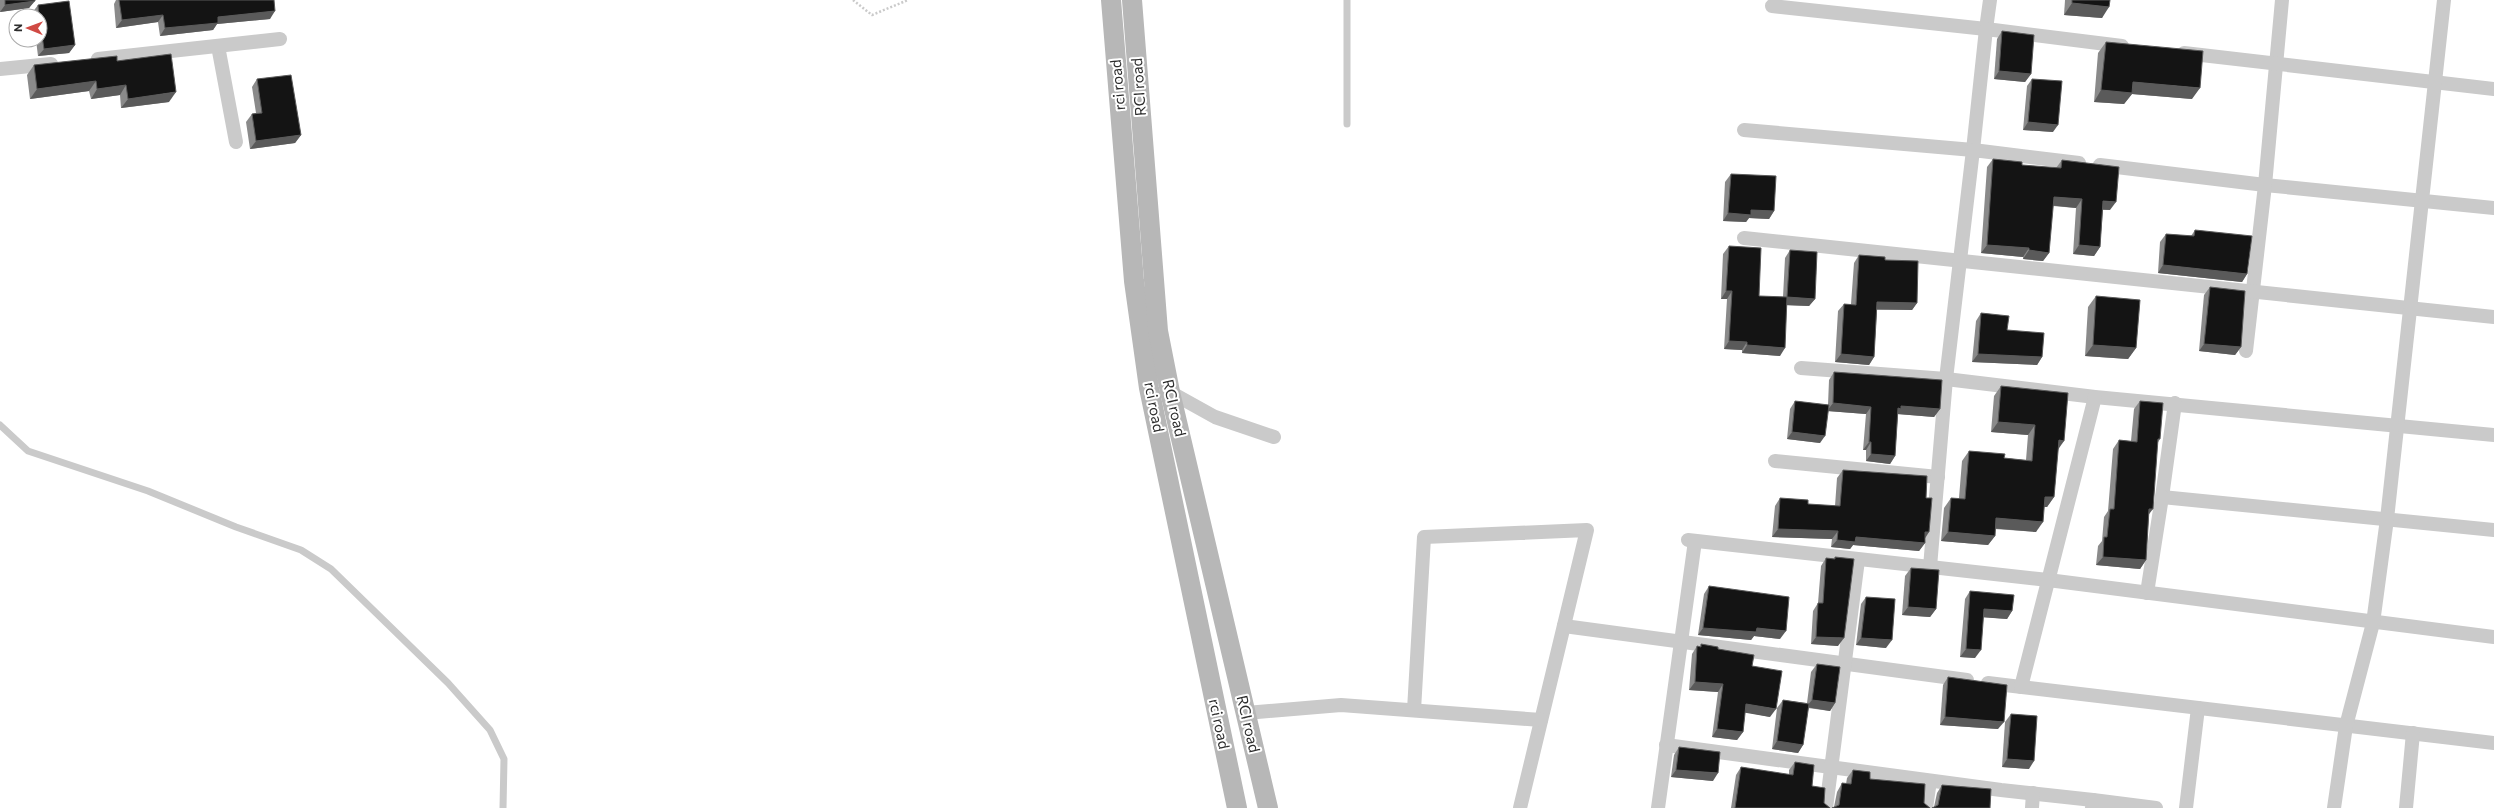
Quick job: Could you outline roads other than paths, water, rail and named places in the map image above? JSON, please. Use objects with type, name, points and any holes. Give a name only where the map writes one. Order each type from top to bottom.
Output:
[{"type":"main road","name":"rci road","points":[[1111,0],[1134,281],[1149,388],[1237,806]]},
{"type":"main road","name":"RCI road","points":[[1132,0],[1158,331],[1170,392],[1266,801]]},
{"type":"main road","points":[[1121,128],[1142,127]]},
{"type":"main road","points":[[1237,806],[1266,801]]},
{"type":"street","points":[[1930,567],[1946,379],[1990,0]]},
{"type":"street","points":[[2246,352],[2282,0]]},
{"type":"street","points":[[2334,808],[2346,726],[2373,623],[2398,424],[2409,308],[2444,0]]},
{"type":"street","points":[[1772,6],[2135,47]]},
{"type":"street","points":[[86,60],[280,39]]},
{"type":"street","points":[[218,46],[236,142]]},
{"type":"street","points":[[2174,52],[2494,89]]},
{"type":"street","points":[[0,69],[62,63]]},
{"type":"street","points":[[1744,130],[1973,150],[2264,185],[2494,208]]},
{"type":"street","points":[[1744,238],[2494,317]]},
{"type":"street","points":[[1801,368],[1946,379],[2095,397],[2398,424],[2494,435]]},
{"type":"street","points":[[1170,392],[1215,417],[1274,437]]},
{"type":"street","points":[[2021,687],[2095,397]]},
{"type":"street","points":[[2147,593],[2175,403]]},
{"type":"street","points":[[1775,461],[1938,477]]},
{"type":"street","points":[[2162,497],[2494,530]]},
{"type":"street","points":[[1414,710],[1424,537],[1587,530],[1520,808]]},
{"type":"street","points":[[1658,808],[1681,643],[1692,540],[1858,560],[2048,580],[2373,623],[2494,637]]},
{"type":"street","points":[[1826,808],[1833,768],[1858,560]]},
{"type":"street","points":[[1564,626],[1846,665],[2494,743]]},
{"type":"street","points":[[1246,713],[1341,705],[1541,720]]},
{"type":"street","points":[[2186,808],[2198,708]]},
{"type":"street","points":[[2406,808],[2413,733]]},
{"type":"street","points":[[1666,745],[1930,781],[2033,793],[2092,804],[2156,808]]},
{"type":"street","points":[[1926,808],[1930,781]]},
{"type":"street","points":[[2032,808],[2033,793]]},
{"type":"lane","points":[[1347,0],[1347,124]]},
{"type":"lane","points":[[0,425],[28,451],[148,491],[301,550],[331,569],[448,683],[490,730],[504,759],[503,808]]}]
